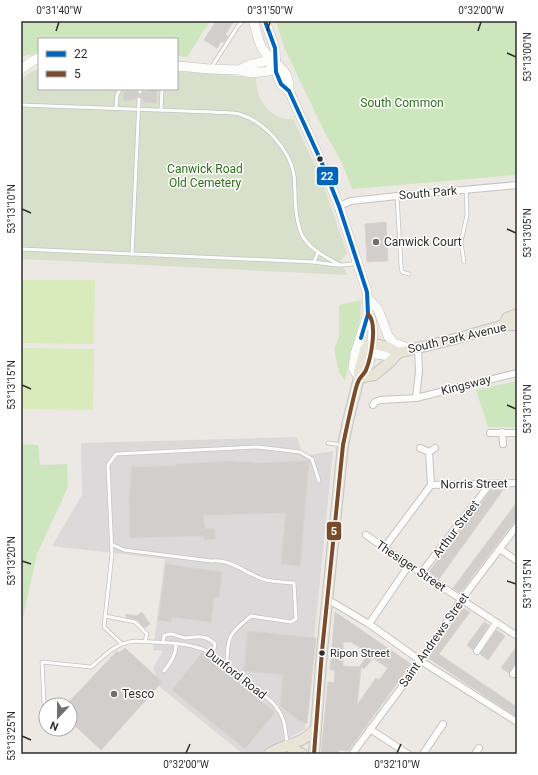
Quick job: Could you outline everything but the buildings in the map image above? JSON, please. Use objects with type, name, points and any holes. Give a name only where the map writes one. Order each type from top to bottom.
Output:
[{"type":"main road","points":[[255,21],[254,24],[262,48],[274,62],[282,67],[290,82],[289,91],[321,161],[339,206],[358,262],[367,298],[368,314],[355,354],[353,368],[359,378]]},
{"type":"main road","points":[[178,66],[239,70],[252,73],[269,71],[274,62],[275,48],[265,21]]},
{"type":"main road","points":[[21,69],[38,58]]},
{"type":"main road","points":[[367,298],[378,309],[388,336],[394,343],[414,348]]},
{"type":"main road","points":[[368,314],[372,317],[370,347]]},
{"type":"main road","points":[[504,325],[507,318],[517,314]]},
{"type":"main road","name":"South Park Avenue","points":[[398,353],[504,325],[517,325]]},
{"type":"main road","points":[[362,333],[370,347]]},
{"type":"main road","points":[[314,754],[327,600],[343,445],[348,421],[364,352],[370,347],[389,347],[398,353],[390,362],[374,375],[359,378]]},
{"type":"main road","points":[[269,754],[287,745],[301,741],[312,734],[316,728]]},
{"type":"main road","points":[[287,745],[302,754]]},
{"type":"street","name":"South Park","points":[[339,206],[351,202],[396,196],[517,185]]},
{"type":"street","points":[[414,348],[420,371],[416,398]]},
{"type":"street","name":"Kingsway","points":[[373,405],[375,402],[380,400],[416,398],[517,373]]},
{"type":"street","points":[[502,432],[503,444]]},
{"type":"street","points":[[490,433],[517,433]]},
{"type":"street","points":[[420,448],[429,452]]},
{"type":"street","points":[[429,452],[435,448]]},
{"type":"street","points":[[384,548],[431,485],[429,452]]},
{"type":"street","name":"Norris Street","points":[[431,485],[517,483]]},
{"type":"street","name":"Arthur Street","points":[[421,574],[490,484]]},
{"type":"street","name":"Saint Andrews Street","points":[[352,754],[421,661],[461,600],[517,526]]},
{"type":"street","name":"Thesiger Street","points":[[366,535],[421,574],[517,636]]},
{"type":"street","points":[[500,549],[517,561]]},
{"type":"street","points":[[369,624],[409,565]]},
{"type":"street","points":[[327,600],[369,624],[421,661],[517,722]]},
{"type":"street","points":[[477,651],[496,623]]},
{"type":"street","points":[[513,674],[517,668]]},
{"type":"street","points":[[423,754],[443,724]]},
{"type":"street","points":[[370,729],[408,754]]},
{"type":"street","points":[[475,754],[479,748]]},
{"type":"lane","points":[[210,69],[238,26],[244,21]]},
{"type":"lane","points":[[116,108],[117,95],[120,90]]},
{"type":"lane","points":[[161,110],[162,90]]},
{"type":"lane","points":[[132,254],[139,99]]},
{"type":"lane","points":[[21,105],[235,113],[241,115],[264,127],[276,139],[286,153],[294,176],[294,192],[298,221],[302,236],[308,244],[318,252],[340,265]]},
{"type":"lane","points":[[464,262],[461,242],[467,215],[466,190]]},
{"type":"lane","points":[[396,196],[400,266],[402,272],[409,274]]},
{"type":"lane","points":[[21,249],[314,262],[340,265],[348,265],[358,262]]},
{"type":"lane","points":[[314,262],[318,252]]},
{"type":"lane","points":[[328,443],[343,445]]},
{"type":"lane","points":[[44,697],[42,662],[92,667],[121,643],[104,627],[112,554],[108,465],[116,454],[258,447],[300,452],[312,459],[319,481]]},
{"type":"lane","points":[[111,544],[124,550],[211,561],[217,560],[267,580],[294,583],[296,619],[291,622],[251,616],[229,638],[227,646],[227,665]]},
{"type":"lane","points":[[105,616],[135,622],[147,634],[145,641]]},
{"type":"lane","points":[[163,643],[164,636],[167,634],[173,634],[185,638],[201,637],[211,640],[215,644],[213,654]]},
{"type":"lane","name":"Dunford Road","points":[[121,643],[145,641],[176,644],[198,647],[213,654],[266,697],[279,711],[286,727],[287,745]]},
{"type":"lane","points":[[164,671],[176,652],[176,644]]},
{"type":"shaded area","points":[[297,437],[303,456],[333,451],[305,729],[261,754],[243,754],[161,688],[153,668],[163,651],[153,650],[165,559],[52,546],[82,495],[81,443]]},
{"type":"green space","points":[[21,21],[210,21],[187,57],[178,56],[178,38],[38,38],[38,52],[21,57]]},
{"type":"green space","name":"South Common","points":[[276,21],[517,21],[517,175],[352,189],[335,149],[327,137],[284,47]]},
{"type":"green space","name":"Canwick Road Old Cemetery","points":[[38,69],[38,90],[178,90],[178,71],[256,77],[258,93],[266,107],[277,116],[285,119],[293,119],[321,178],[347,253],[341,261],[347,275],[21,259],[21,80]]},
{"type":"green space","points":[[21,280],[95,280],[94,344],[21,343]]},
{"type":"green space","points":[[361,300],[360,320],[345,381],[339,372],[334,349],[339,337],[339,305]]},
{"type":"green space","points":[[21,348],[94,349],[93,410],[21,409]]},
{"type":"green space","points":[[517,381],[517,427],[488,427],[476,390]]},
{"type":"green space","points":[[21,444],[38,445],[40,465],[67,464],[68,487],[37,554],[21,627]]},
{"type":"transit line","name":"22","points":[[265,21],[275,48],[276,72],[281,84],[289,91],[321,161],[339,206],[367,292],[368,314],[361,338]]},
{"type":"transit line","name":"5","points":[[314,754],[322,651],[343,445],[356,388],[359,380],[365,373],[370,357],[373,341],[373,325],[368,314]]},
{"type":"place","name":"Canwick Court","points":[[376,242]]},
{"type":"place","name":"Ripon Street","points":[[322,653]]},
{"type":"place","name":"Tesco","points":[[114,694]]}]
